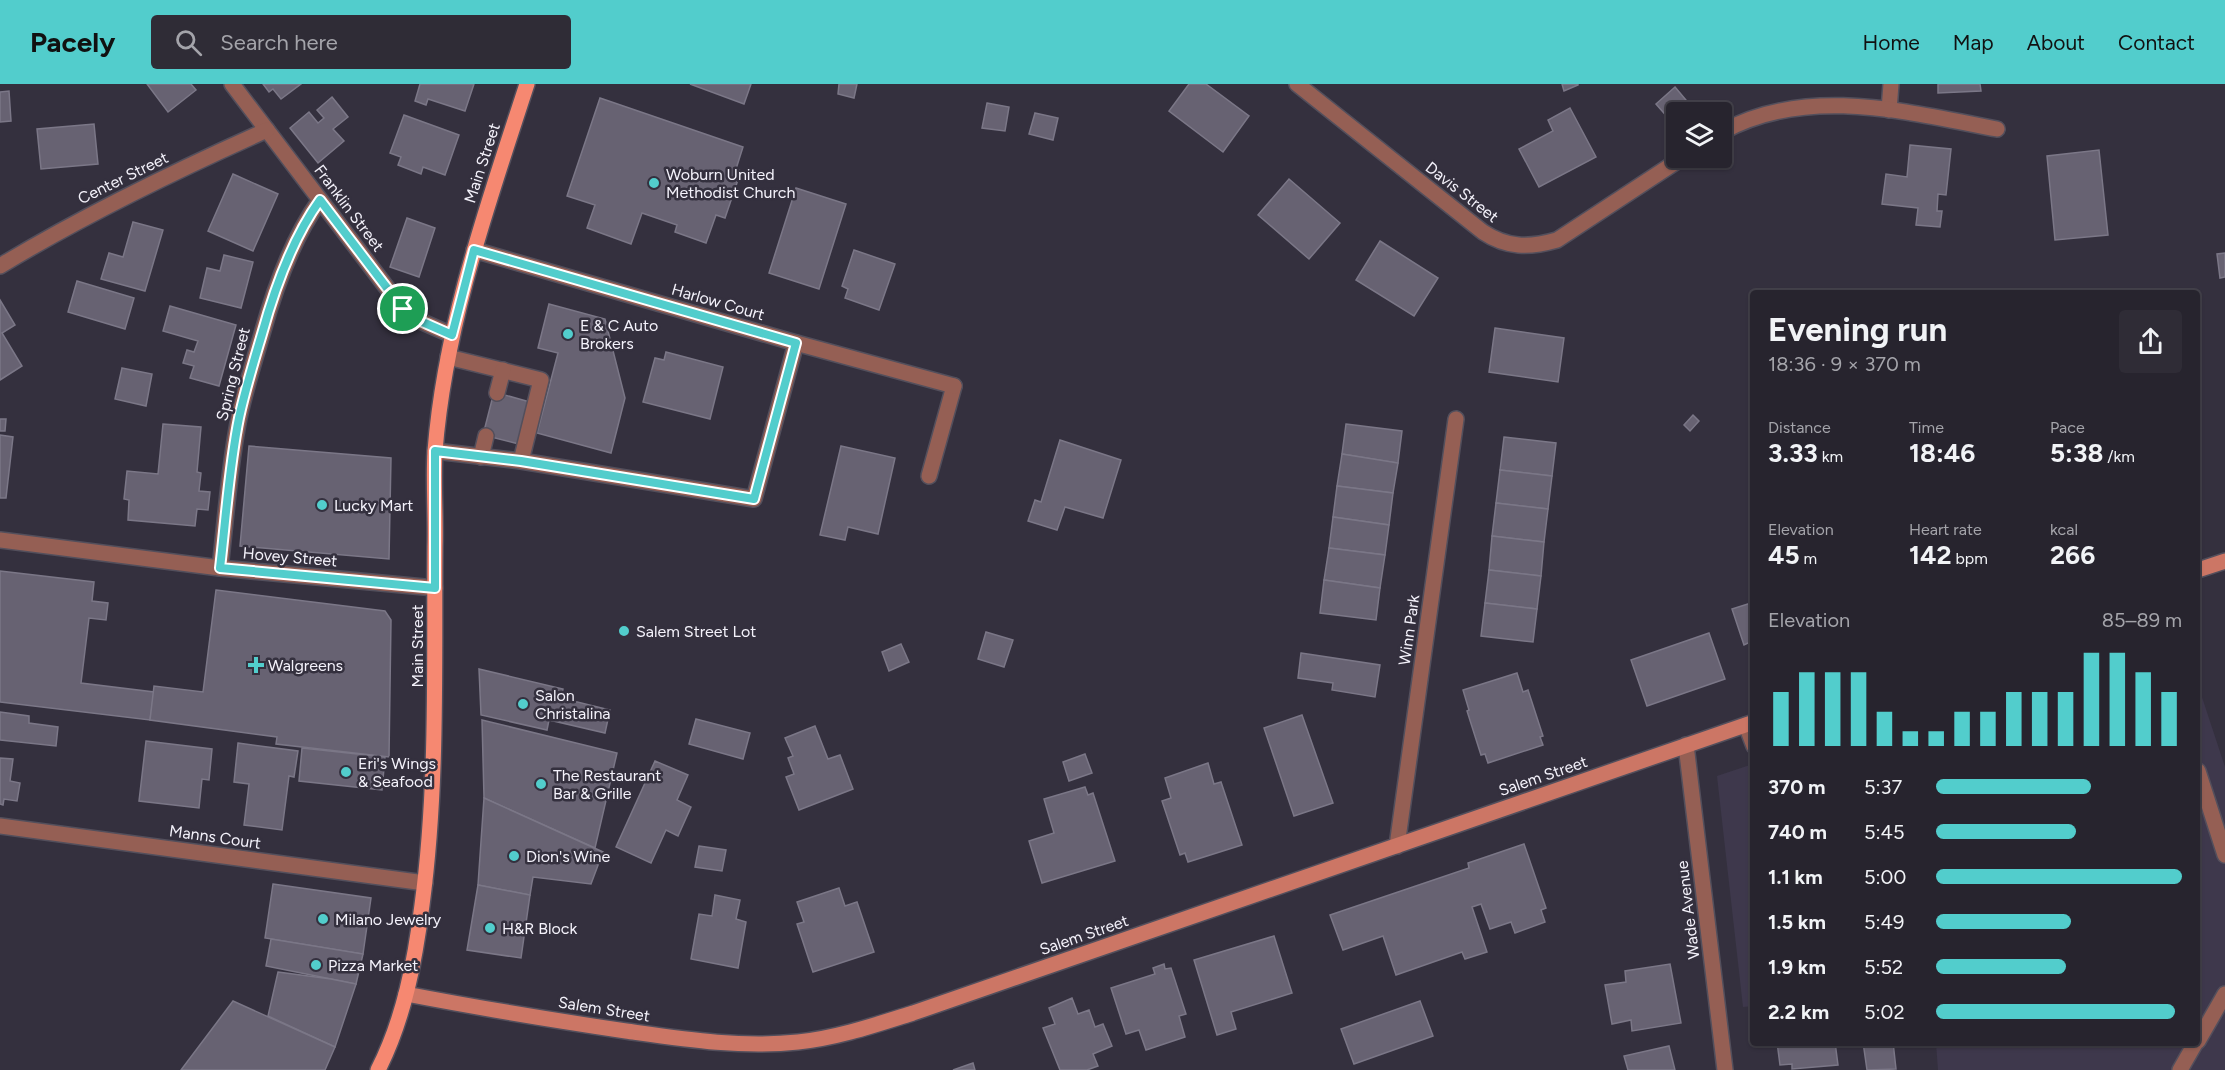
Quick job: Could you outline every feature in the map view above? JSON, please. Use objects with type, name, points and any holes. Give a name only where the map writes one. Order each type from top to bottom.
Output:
[{"type":"main road","name":"Main Street","points":[[378,1070],[394,1036],[406,994],[414,960],[425,883],[434,738],[435,451],[448,357],[474,250],[527,84]]},
{"type":"street","name":"Franklin Street","points":[[232,84],[403,309],[418,320],[452,335]]},
{"type":"street","name":"Davis Street","points":[[1297,84],[1483,232],[1510,245],[1540,245],[1557,240],[1667,168]]},
{"type":"street","points":[[1889,110],[1891,84]]},
{"type":"street","points":[[1732,128],[1756,117],[1801,106],[1845,106],[1889,110],[1996,129]]},
{"type":"street","name":"Center Street","points":[[0,266],[50,235],[120,199],[267,130]]},
{"type":"street","name":"Spring Street","points":[[220,568],[235,442],[254,362],[266,318],[289,255],[320,200]]},
{"type":"street","name":"Harlow Court","points":[[474,250],[954,386],[929,476]]},
{"type":"street","points":[[435,451],[521,461],[754,499],[796,343]]},
{"type":"street","points":[[448,357],[541,380],[521,461]]},
{"type":"street","points":[[497,393],[503,370]]},
{"type":"street","name":"Winn Park","points":[[1397,846],[1456,419]]},
{"type":"street","points":[[481,457],[486,436]]},
{"type":"street","name":"Hovey Street","points":[[0,540],[220,568],[435,588]]},
{"type":"street","points":[[2200,569],[2225,561]]},
{"type":"street","name":"Salem Street","points":[[406,994],[478,1008],[668,1037],[747,1044],[799,1042],[844,1034],[913,1013],[1750,724]]},
{"type":"street","name":"Wade Avenue","points":[[1686,745],[1725,1070]]},
{"type":"street","points":[[2200,784],[2205,816],[2225,855]]},
{"type":"street","name":"Manns Court","points":[[0,826],[425,883]]},
{"type":"street","points":[[2200,1037],[2225,993]]},
{"type":"street","points":[[2180,1070],[2195,1046]]},
{"type":"shaded area","points":[[2200,691],[2225,767],[2225,1070],[1938,1070],[1936,1046],[2200,1046]]},
{"type":"shaded area","points":[[1750,765],[1750,1006],[1743,1007],[1717,776]]},
{"type":"building","points":[[147,84],[191,84],[196,90],[168,112]]},
{"type":"building","points":[[263,84],[301,84],[281,99],[273,89],[269,92]]},
{"type":"building","points":[[420,84],[474,84],[465,111],[428,99],[426,105],[415,101]]},
{"type":"building","points":[[690,84],[751,84],[744,104]]},
{"type":"building","points":[[839,84],[857,84],[854,98],[838,94]]},
{"type":"building","points":[[1189,84],[1206,84],[1249,116],[1223,152],[1169,111]]},
{"type":"building","points":[[1562,84],[1578,84],[1578,85],[1564,91]]},
{"type":"building","points":[[1938,84],[1980,84],[1981,91],[1938,93]]},
{"type":"building","points":[[1675,87],[1688,102],[1666,102],[1666,115],[1656,104]]},
{"type":"building","points":[[9,91],[11,121],[0,122],[0,92]]},
{"type":"building","points":[[332,97],[348,117],[333,129],[344,141],[318,163],[290,128],[309,112],[318,123],[324,118],[317,110]]},
{"type":"building","name":"Woburn United Methodist Church","points":[[600,98],[743,147],[736,169],[741,171],[725,218],[716,215],[706,243],[675,232],[677,225],[642,213],[631,244],[587,228],[595,205],[567,196]]},
{"type":"building","points":[[987,103],[1009,107],[1005,131],[982,128]]},
{"type":"building","points":[[1570,108],[1596,157],[1539,187],[1519,149],[1553,131],[1548,120]]},
{"type":"building","points":[[1035,113],[1058,118],[1053,140],[1029,134]]},
{"type":"building","points":[[404,115],[459,135],[445,175],[423,167],[421,174],[398,165],[401,157],[390,153]]},
{"type":"building","points":[[94,124],[98,164],[41,169],[37,129]]},
{"type":"building","points":[[1910,145],[1951,149],[1946,195],[1938,194],[1937,211],[1942,211],[1940,227],[1916,225],[1918,208],[1882,204],[1886,174],[1907,177]]},
{"type":"building","points":[[2099,150],[2108,235],[2055,240],[2047,156]]},
{"type":"building","points":[[233,174],[278,194],[253,251],[208,231]]},
{"type":"building","points":[[1289,179],[1340,223],[1309,259],[1258,215]]},
{"type":"building","points":[[796,188],[846,204],[819,289],[769,273]]},
{"type":"building","points":[[407,218],[435,228],[419,277],[390,267]]},
{"type":"building","points":[[133,222],[163,230],[145,291],[101,279],[109,253],[123,257]]},
{"type":"building","points":[[1380,241],[1438,278],[1414,316],[1356,280]]},
{"type":"building","points":[[854,250],[895,264],[879,310],[845,298],[848,289],[842,286]]},
{"type":"building","points":[[2225,253],[2225,277],[2220,278],[2217,254]]},
{"type":"building","points":[[224,255],[253,262],[241,308],[200,298],[207,268],[220,271]]},
{"type":"building","points":[[77,281],[134,298],[125,329],[68,312]]},
{"type":"building","points":[[0,300],[15,325],[2,333],[22,366],[0,380]]},
{"type":"building","points":[[549,304],[605,319],[625,398],[611,453],[537,433],[558,353],[538,348]]},
{"type":"building","points":[[170,306],[236,325],[219,386],[190,378],[194,366],[183,363],[187,350],[194,352],[198,341],[163,331]]},
{"type":"building","points":[[1495,328],[1564,338],[1558,382],[1489,372]]},
{"type":"building","points":[[666,352],[723,367],[710,419],[643,402],[655,358],[664,360]]},
{"type":"building","points":[[122,368],[152,374],[146,406],[115,399]]},
{"type":"building","points":[[494,392],[530,402],[519,444],[483,435]]},
{"type":"building","points":[[1693,415],[1699,421],[1690,431],[1684,425]]},
{"type":"building","points":[[0,419],[6,419],[5,431],[0,431]]},
{"type":"building","points":[[163,424],[201,427],[197,472],[201,473],[199,491],[210,492],[208,510],[197,509],[195,526],[128,520],[129,500],[124,499],[127,471],[158,474]]},
{"type":"building","points":[[1346,424],[1402,431],[1398,463],[1342,454]]},
{"type":"building","points":[[0,435],[13,437],[6,498],[0,498]]},
{"type":"building","points":[[1504,437],[1556,443],[1552,476],[1500,470]]},
{"type":"building","points":[[1060,440],[1121,460],[1103,518],[1065,507],[1057,530],[1028,521],[1035,500],[1041,502]]},
{"type":"building","points":[[249,446],[391,458],[389,559],[240,546]]},
{"type":"building","points":[[841,446],[895,458],[878,534],[848,527],[845,540],[820,535]]},
{"type":"building","points":[[1342,454],[1398,463],[1393,493],[1337,486]]},
{"type":"building","points":[[1500,470],[1552,476],[1548,509],[1496,503]]},
{"type":"building","points":[[1337,486],[1393,493],[1389,525],[1333,517]]},
{"type":"building","points":[[1496,503],[1548,509],[1544,542],[1492,536]]},
{"type":"building","points":[[1333,517],[1389,525],[1385,555],[1329,548]]},
{"type":"building","points":[[1492,536],[1544,542],[1541,576],[1489,570]]},
{"type":"building","points":[[1329,548],[1385,555],[1380,588],[1324,580]]},
{"type":"building","points":[[1489,570],[1541,576],[1537,609],[1485,603]]},
{"type":"building","points":[[0,571],[94,582],[92,601],[108,603],[106,620],[89,618],[81,683],[154,692],[150,720],[0,702]]},
{"type":"building","points":[[1324,580],[1380,588],[1376,620],[1320,613]]},
{"type":"building","name":"Walgreens","points":[[216,590],[385,611],[391,620],[389,757],[276,744],[277,737],[150,720],[154,686],[203,692]]},
{"type":"building","points":[[1485,603],[1537,609],[1533,642],[1481,636]]},
{"type":"building","points":[[1750,603],[1750,642],[1744,645],[1732,609]]},
{"type":"building","points":[[986,632],[1013,640],[1004,667],[978,659]]},
{"type":"building","points":[[1709,633],[1725,679],[1647,706],[1631,660]]},
{"type":"building","points":[[901,644],[909,662],[889,671],[882,652]]},
{"type":"building","points":[[1301,653],[1380,665],[1375,697],[1332,690],[1333,683],[1298,678]]},
{"type":"building","points":[[479,669],[563,689],[561,698],[610,710],[605,733],[549,720],[547,730],[481,715]]},
{"type":"building","points":[[1517,673],[1523,692],[1528,690],[1543,736],[1540,737],[1543,745],[1488,763],[1485,754],[1481,755],[1463,690]]},
{"type":"building","points":[[0,712],[29,716],[29,723],[58,727],[56,746],[0,740]]},
{"type":"building","points":[[1302,715],[1333,803],[1294,816],[1264,728]]},
{"type":"building","points":[[696,719],[750,733],[743,759],[689,744]]},
{"type":"building","points":[[482,720],[617,753],[595,848],[484,798]]},
{"type":"building","points":[[815,726],[828,759],[840,755],[853,789],[799,810],[786,777],[794,774],[788,758],[793,756],[785,738]]},
{"type":"building","points":[[146,741],[212,749],[209,780],[202,779],[199,808],[139,801]]},
{"type":"building","points":[[238,743],[298,751],[294,777],[289,776],[282,830],[244,825],[249,784],[234,782]]},
{"type":"building","points":[[302,748],[385,757],[382,790],[299,781]]},
{"type":"building","points":[[1085,754],[1092,773],[1069,781],[1063,762]]},
{"type":"building","points":[[0,758],[13,759],[10,781],[20,783],[17,801],[4,799],[3,805],[0,804]]},
{"type":"building","points":[[655,761],[688,775],[677,800],[691,807],[678,836],[666,830],[651,863],[616,847]]},
{"type":"building","points":[[1208,763],[1214,784],[1221,782],[1242,845],[1188,862],[1185,853],[1180,855],[1162,801],[1171,798],[1165,778]]},
{"type":"building","points":[[1085,787],[1088,795],[1093,793],[1115,861],[1042,883],[1029,841],[1054,833],[1044,799]]},
{"type":"building","points":[[484,798],[603,852],[591,884],[533,877],[530,895],[478,885]]},
{"type":"building","points":[[1524,844],[1546,908],[1541,910],[1545,922],[1515,933],[1511,922],[1490,929],[1481,904],[1472,907],[1487,952],[1465,959],[1462,952],[1396,975],[1383,936],[1343,950],[1330,915],[1469,868],[1468,863]]},
{"type":"building","points":[[699,846],[726,850],[722,871],[695,867]]},
{"type":"building","points":[[273,884],[371,898],[363,954],[265,938]]},
{"type":"building","points":[[478,885],[530,895],[521,958],[467,950]]},
{"type":"building","points":[[839,888],[845,906],[857,902],[874,952],[813,972],[797,924],[804,922],[797,902]]},
{"type":"building","points":[[715,895],[740,900],[736,919],[746,922],[738,968],[691,959],[699,914],[712,916]]},
{"type":"building","points":[[1274,936],[1292,993],[1231,1012],[1236,1029],[1217,1035],[1194,960]]},
{"type":"building","points":[[271,939],[363,954],[356,984],[266,966]]},
{"type":"building","points":[[1164,964],[1165,969],[1171,968],[1186,1014],[1179,1016],[1185,1037],[1146,1050],[1139,1030],[1126,1034],[1111,988],[1155,974],[1153,968]]},
{"type":"building","points":[[1670,964],[1681,1023],[1632,1031],[1631,1020],[1612,1024],[1605,985],[1626,982],[1625,971]]},
{"type":"building","points":[[278,972],[356,984],[335,1047],[268,1016]]},
{"type":"building","points":[[1072,998],[1078,1014],[1089,1010],[1095,1027],[1103,1024],[1112,1046],[1093,1054],[1098,1066],[1087,1070],[1060,1070],[1043,1028],[1055,1024],[1049,1008]]},
{"type":"building","points":[[233,1001],[335,1047],[325,1070],[181,1070]]},
{"type":"building","points":[[1420,1001],[1433,1036],[1354,1064],[1341,1029]]},
{"type":"building","points":[[1669,1046],[1675,1070],[1628,1070],[1624,1056]]},
{"type":"building","points":[[1778,1046],[1836,1046],[1838,1065],[1792,1069],[1792,1064],[1780,1065]]},
{"type":"building","points":[[1864,1046],[1893,1046],[1896,1069],[1867,1070]]},
{"type":"building","points":[[973,1063],[975,1070],[953,1070]]},
{"type":"place","name":"Woburn United Methodist Church","points":[[654,183]]},
{"type":"place","name":"E & C Auto Brokers","points":[[568,334]]},
{"type":"place","name":"Lucky Mart","points":[[322,505]]},
{"type":"place","name":"Salem Street Lot","points":[[624,631]]},
{"type":"place","name":"Walgreens","points":[[256,665]]},
{"type":"place","name":"Salon Christalina","points":[[523,704]]},
{"type":"place","name":"Eri's Wings & Seafood","points":[[346,772]]},
{"type":"place","name":"The Restaurant Bar & Grille","points":[[541,784]]},
{"type":"place","name":"Dion's Wine","points":[[514,856]]},
{"type":"place","name":"Milano Jewelry","points":[[323,919]]},
{"type":"place","name":"H&R Block","points":[[490,928]]},
{"type":"place","name":"Pizza Market","points":[[316,965]]},
{"type":"route","points":[[320,200],[403,309],[418,320],[452,335],[474,250],[796,343],[754,499],[521,461],[435,451],[435,588],[220,568],[235,442],[254,362],[266,318],[289,255],[311,212],[320,200]]}]
